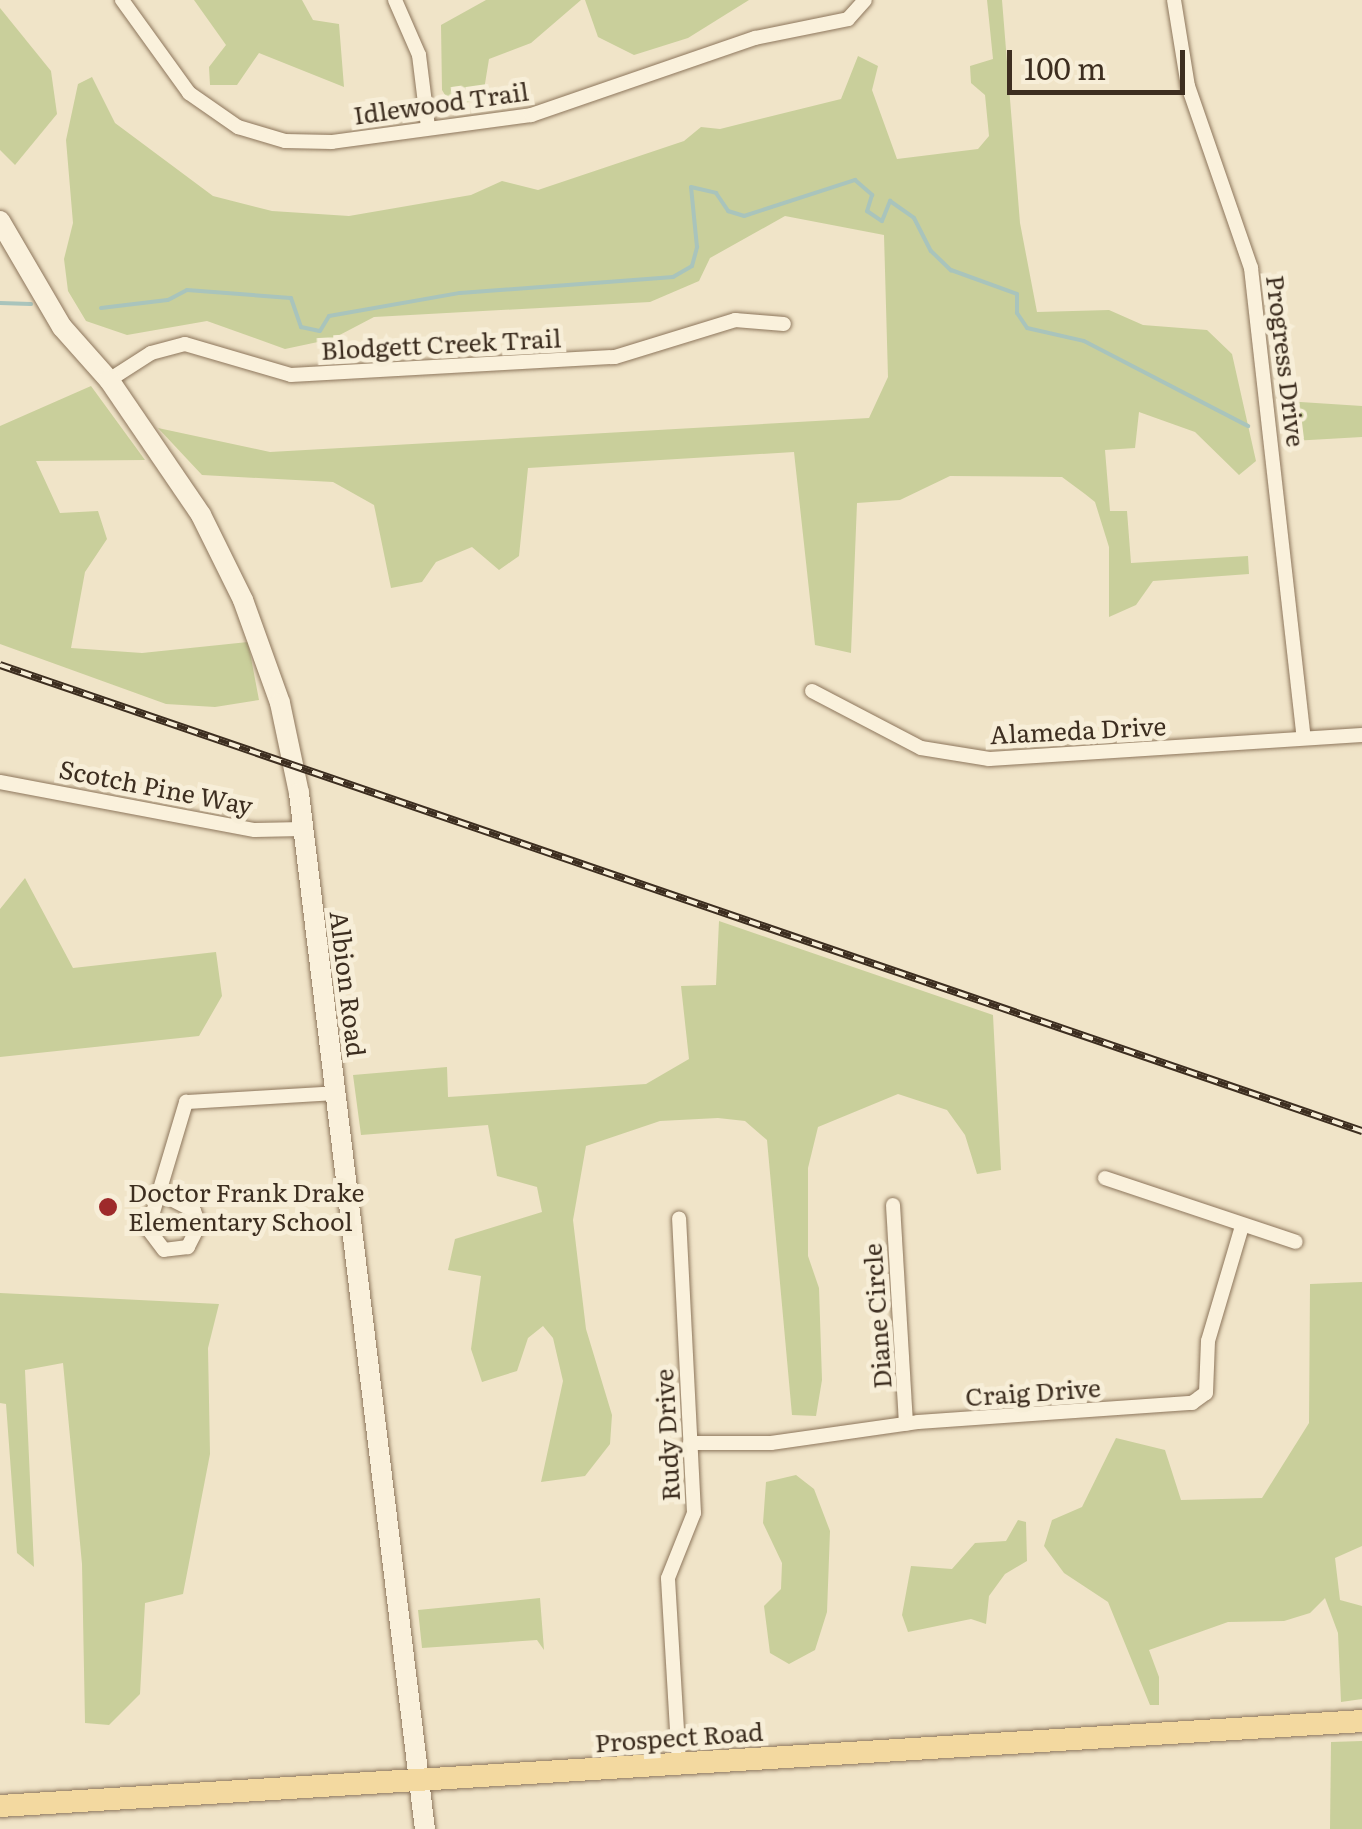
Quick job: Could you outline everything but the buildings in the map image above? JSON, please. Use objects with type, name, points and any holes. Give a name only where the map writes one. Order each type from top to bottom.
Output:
[{"type":"main road","name":"Prospect Road","points":[[0,1806],[1362,1721]]},
{"type":"street","name":"Idlewood Trail","points":[[122,0],[189,93],[238,128],[285,141],[332,142],[530,115],[755,38],[848,19],[865,0]]},
{"type":"street","points":[[395,0],[418,56],[428,127]]},
{"type":"street","name":"Progress Drive","points":[[1174,0],[1188,86],[1252,268],[1304,737]]},
{"type":"street","name":"Albion Road","points":[[0,221],[62,327],[109,380],[201,515],[243,600],[280,703],[303,829],[337,1093],[425,1829]]},
{"type":"street","name":"Blodgett Creek Trail","points":[[109,380],[151,353],[185,344],[291,375],[615,357],[735,320],[784,324]]},
{"type":"street","name":"Alameda Drive","points":[[812,692],[904,742],[990,759],[1362,735]]},
{"type":"street","name":"Scotch Pine Way","points":[[0,782],[254,830],[303,829]]},
{"type":"street","points":[[161,1194],[186,1102],[337,1093]]},
{"type":"street","points":[[1105,1178],[1296,1242]]},
{"type":"street","name":"Diane Circle","points":[[893,1205],[906,1424]]},
{"type":"street","name":"Rudy Drive","points":[[679,1764],[668,1578],[694,1513],[680,1218]]},
{"type":"street","name":"Craig Drive","points":[[690,1443],[770,1443],[906,1424],[1192,1403],[1206,1392],[1208,1341],[1242,1226]]},
{"type":"green space","points":[[194,0],[302,0],[313,20],[339,24],[344,87],[259,53],[237,85],[210,85],[209,67],[226,45]]},
{"type":"green space","points":[[486,0],[581,0],[531,43],[489,59],[483,96],[453,108],[442,90],[441,25]]},
{"type":"green space","points":[[585,0],[749,0],[688,38],[634,55],[598,37]]},
{"type":"green space","points":[[987,0],[1002,0],[1020,223],[1037,312],[1109,310],[1143,325],[1207,330],[1232,354],[1256,461],[1239,475],[1195,432],[1139,412],[1135,448],[1105,450],[1110,511],[1127,511],[1131,563],[1248,556],[1249,574],[1153,581],[1136,605],[1109,617],[1109,547],[1095,502],[1062,477],[950,476],[900,500],[857,503],[851,653],[815,645],[794,452],[528,468],[519,556],[499,570],[472,547],[436,562],[422,582],[391,588],[374,505],[333,482],[202,475],[158,428],[270,452],[869,418],[888,377],[884,235],[785,216],[710,258],[699,281],[650,302],[374,317],[332,339],[285,349],[207,321],[127,335],[86,321],[68,291],[64,259],[73,223],[66,140],[78,84],[92,77],[115,123],[213,196],[272,211],[349,216],[471,195],[502,181],[538,190],[684,141],[701,127],[720,129],[841,99],[858,56],[878,66],[872,90],[897,159],[978,149],[989,136],[985,95],[971,83],[970,66],[993,59]]},
{"type":"green space","points":[[0,8],[51,71],[57,114],[15,165],[0,150]]},
{"type":"green space","points":[[91,386],[145,460],[36,461],[60,513],[98,511],[107,539],[85,572],[71,648],[142,653],[248,642],[259,700],[215,707],[166,704],[0,644],[0,426]]},
{"type":"green space","points":[[1285,401],[1362,406],[1362,437],[1292,441]]},
{"type":"green space","points":[[25,878],[73,968],[216,952],[222,996],[199,1036],[0,1057],[0,909]]},
{"type":"green space","points":[[719,921],[993,1015],[1001,1170],[977,1174],[965,1135],[947,1110],[898,1094],[818,1127],[808,1168],[808,1256],[819,1288],[822,1380],[816,1416],[792,1415],[767,1140],[745,1121],[718,1118],[660,1121],[586,1146],[573,1220],[586,1329],[612,1415],[610,1444],[585,1476],[541,1482],[563,1381],[553,1338],[543,1326],[528,1338],[517,1371],[482,1382],[471,1349],[481,1276],[448,1270],[455,1239],[542,1212],[537,1187],[497,1176],[488,1125],[361,1135],[353,1075],[447,1067],[448,1097],[646,1084],[689,1059],[681,986],[716,985]]},
{"type":"green space","points":[[1362,1282],[1362,1546],[1335,1558],[1340,1600],[1362,1606],[1362,1699],[1341,1702],[1338,1633],[1325,1598],[1310,1613],[1284,1621],[1228,1622],[1149,1650],[1159,1677],[1159,1705],[1150,1705],[1108,1602],[1064,1573],[1044,1546],[1052,1520],[1082,1507],[1116,1438],[1165,1450],[1181,1500],[1262,1498],[1309,1423],[1310,1284]]},
{"type":"green space","points":[[0,1293],[219,1304],[208,1348],[210,1454],[183,1594],[145,1603],[140,1694],[109,1725],[85,1723],[82,1564],[63,1363],[25,1370],[34,1567],[17,1553],[6,1404],[0,1403]]},
{"type":"green space","points":[[796,1475],[814,1489],[830,1531],[827,1612],[815,1650],[789,1664],[770,1653],[764,1606],[781,1589],[782,1563],[763,1523],[766,1482]]},
{"type":"green space","points":[[1018,1520],[1026,1522],[1027,1561],[1005,1574],[989,1596],[986,1624],[971,1619],[908,1632],[902,1615],[911,1566],[952,1569],[975,1543],[1006,1541]]},
{"type":"green space","points":[[540,1598],[544,1650],[537,1640],[422,1648],[418,1610]]},
{"type":"green space","points":[[1362,1741],[1362,1829],[1330,1829],[1331,1742]]},
{"type":"waterway","points":[[101,308],[168,300],[187,290],[291,298],[301,327],[320,331],[329,316],[460,293],[673,277],[692,266],[697,247],[691,187],[716,193],[728,211],[744,216],[855,180],[872,195],[867,211],[882,221],[890,201],[914,218],[931,251],[951,270],[1017,294],[1017,313],[1027,328],[1084,341],[1248,426]]},
{"type":"waterway","points":[[0,303],[31,304]]},
{"type":"railway","points":[[0,665],[1362,1131]]},
{"type":"place","name":"Doctor Frank Drake Elementary School","points":[[108,1207]]}]
